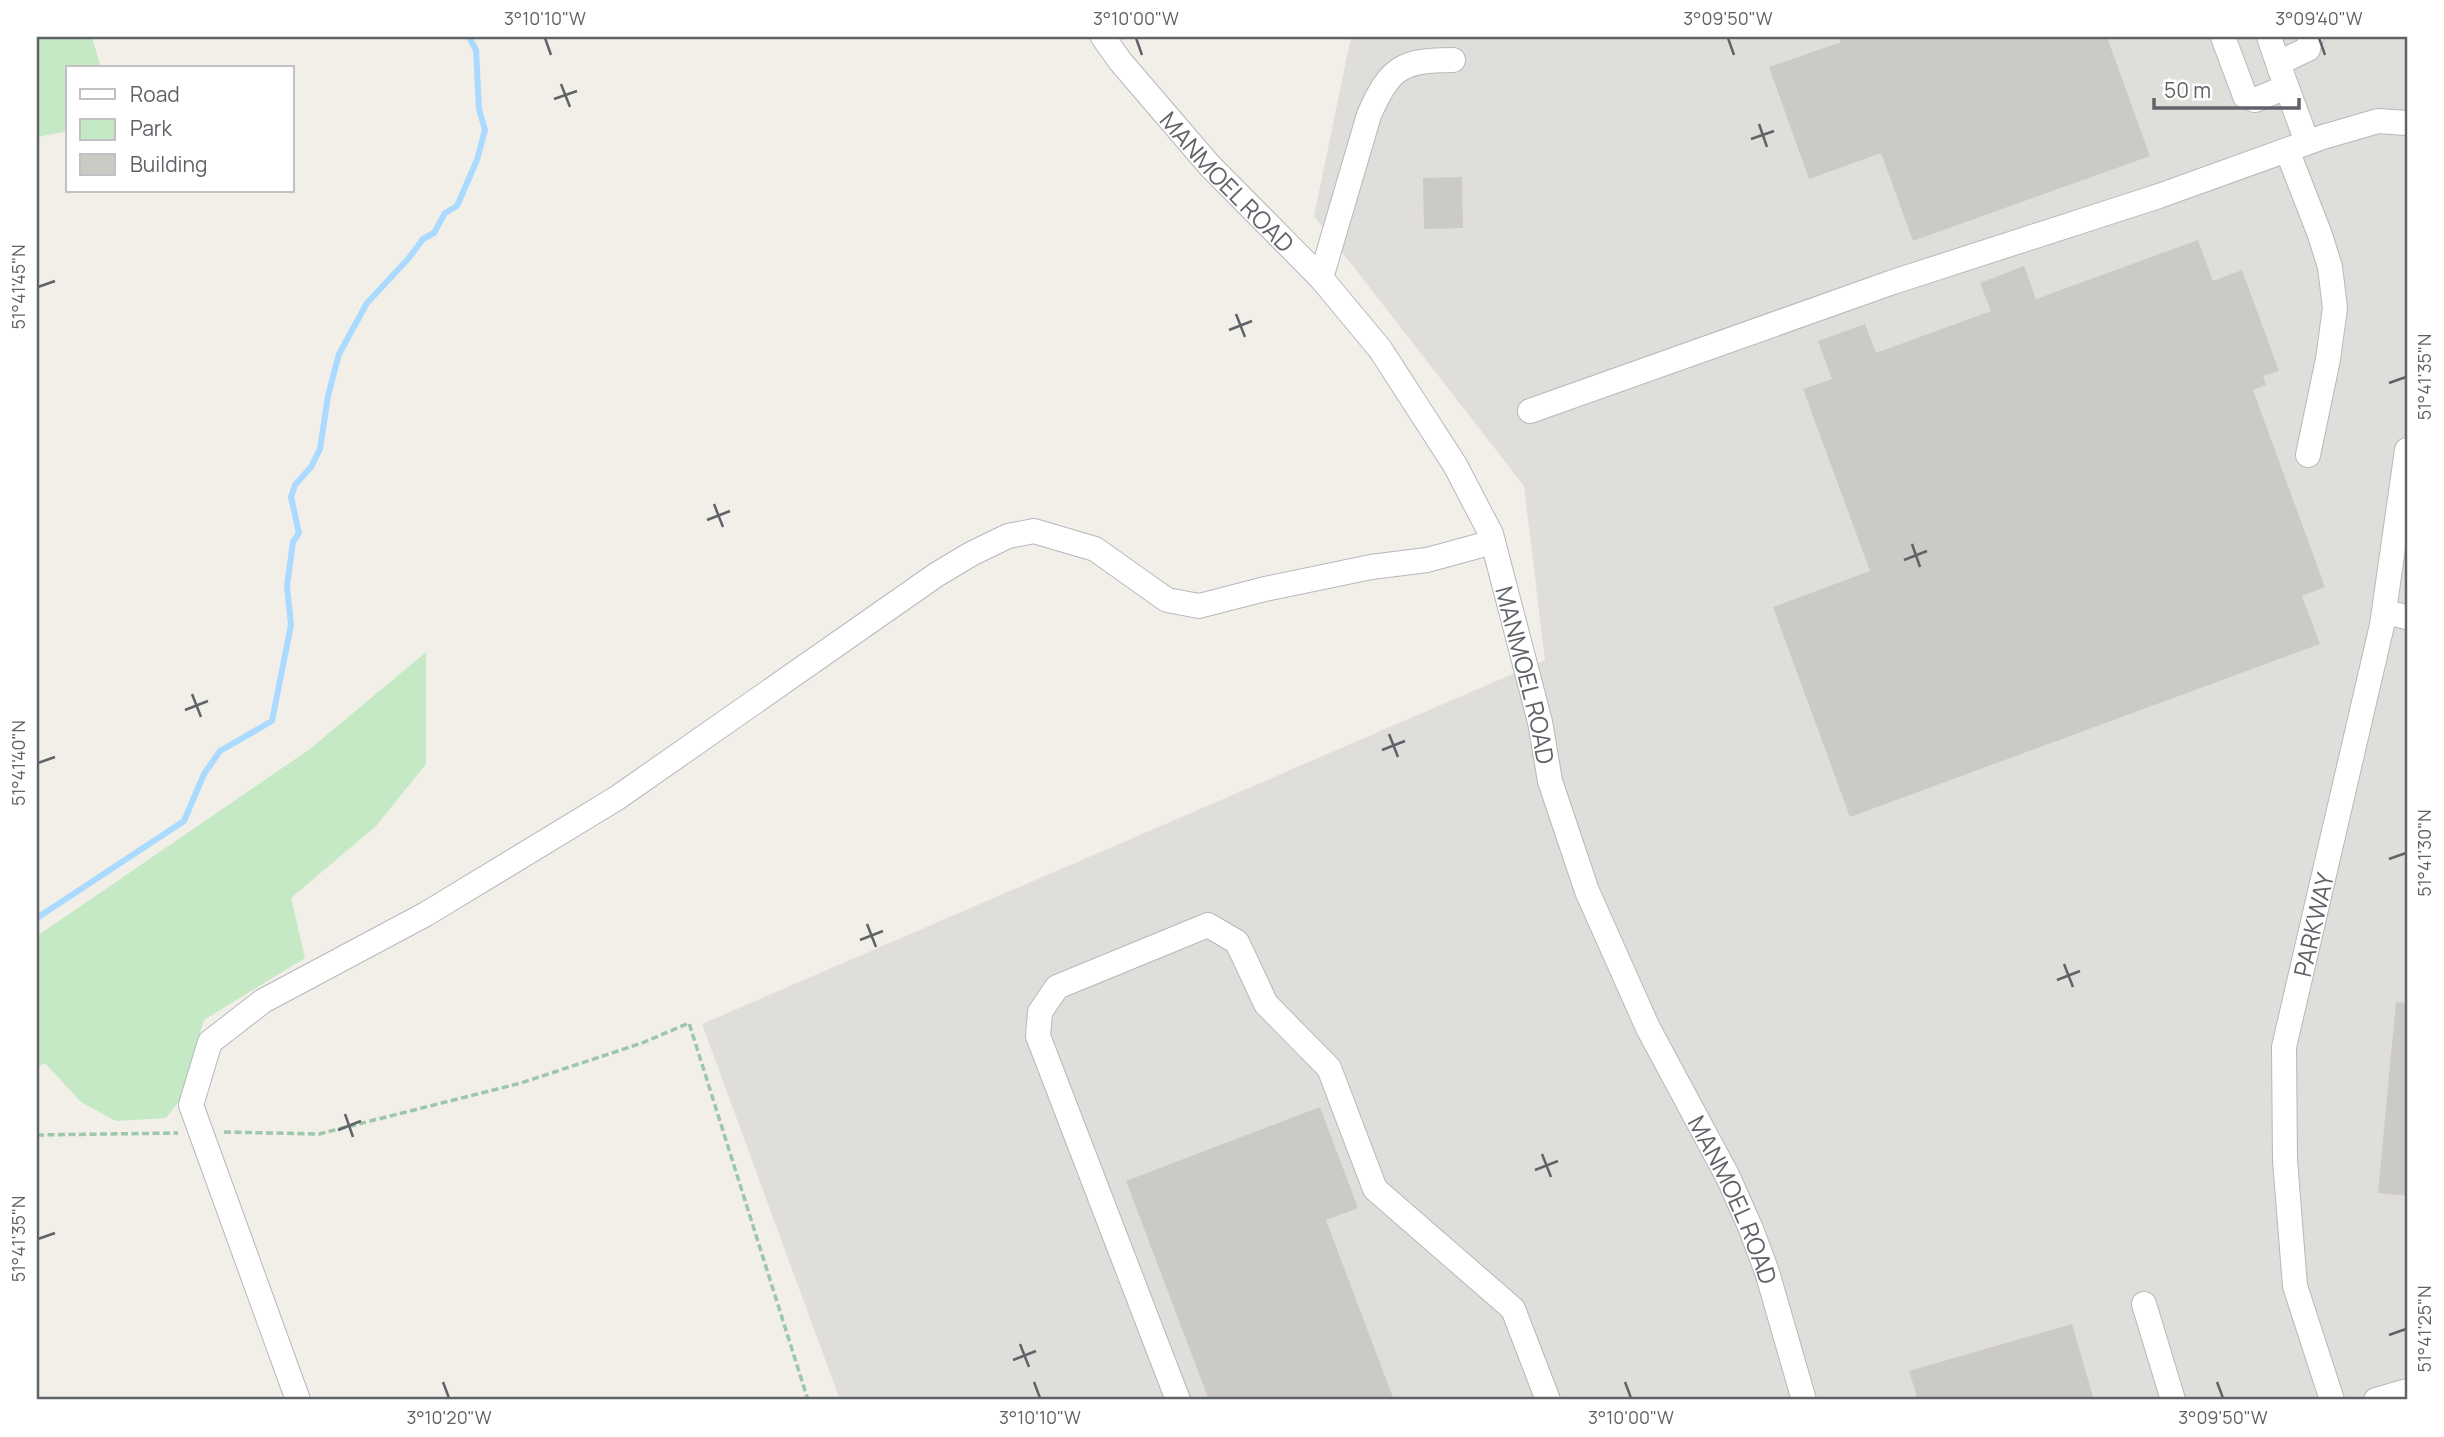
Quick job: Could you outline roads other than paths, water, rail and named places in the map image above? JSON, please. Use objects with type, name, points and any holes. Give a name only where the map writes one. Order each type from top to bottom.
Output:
[{"type":"street","name":"MANMOEL ROAD","points":[[1103,37],[1120,61],[1210,166],[1321,278],[1380,349],[1455,464],[1493,542],[1540,722],[1550,781],[1587,891],[1648,1028],[1728,1177],[1751,1228],[1767,1272],[1804,1400]]},
{"type":"street","points":[[2223,37],[2245,96],[2255,100],[2283,78],[2285,60],[2308,49],[2311,37]]},
{"type":"street","points":[[2269,37],[2283,78],[2297,146],[2330,267],[2334,308],[2328,359],[2308,455]]},
{"type":"street","points":[[1321,278],[1368,115],[1378,93],[1387,79],[1404,66],[1423,60],[1453,60]]},
{"type":"street","points":[[1530,411],[1893,282],[2159,195],[2297,146],[2378,121],[2407,123]]},
{"type":"street","name":"PARKWAY","points":[[2332,1400],[2295,1286],[2285,1160],[2284,1046],[2395,615],[2407,450]]},
{"type":"street","points":[[298,1400],[191,1105],[210,1042],[263,1001],[426,914],[617,798],[936,575],[1008,536],[1034,531],[1095,549],[1167,600],[1199,606],[1371,566],[1427,560],[1493,542]]},
{"type":"street","points":[[1178,1400],[1038,1037],[1040,1012],[1057,986],[1208,925],[1237,943],[1266,1004],[1329,1068],[1375,1189],[1513,1309],[1548,1400]]},
{"type":"street","points":[[2144,1304],[2174,1400]]},
{"type":"street","points":[[2376,1400],[2407,1391]]},
{"type":"waterway","points":[[37,918],[184,821],[204,774],[220,751],[272,721],[291,625],[287,586],[293,542],[299,533],[291,497],[295,485],[311,467],[320,449],[328,396],[339,354],[367,303],[423,239],[434,233],[445,213],[457,206],[477,160],[485,130],[479,109],[476,50],[469,37]]}]
